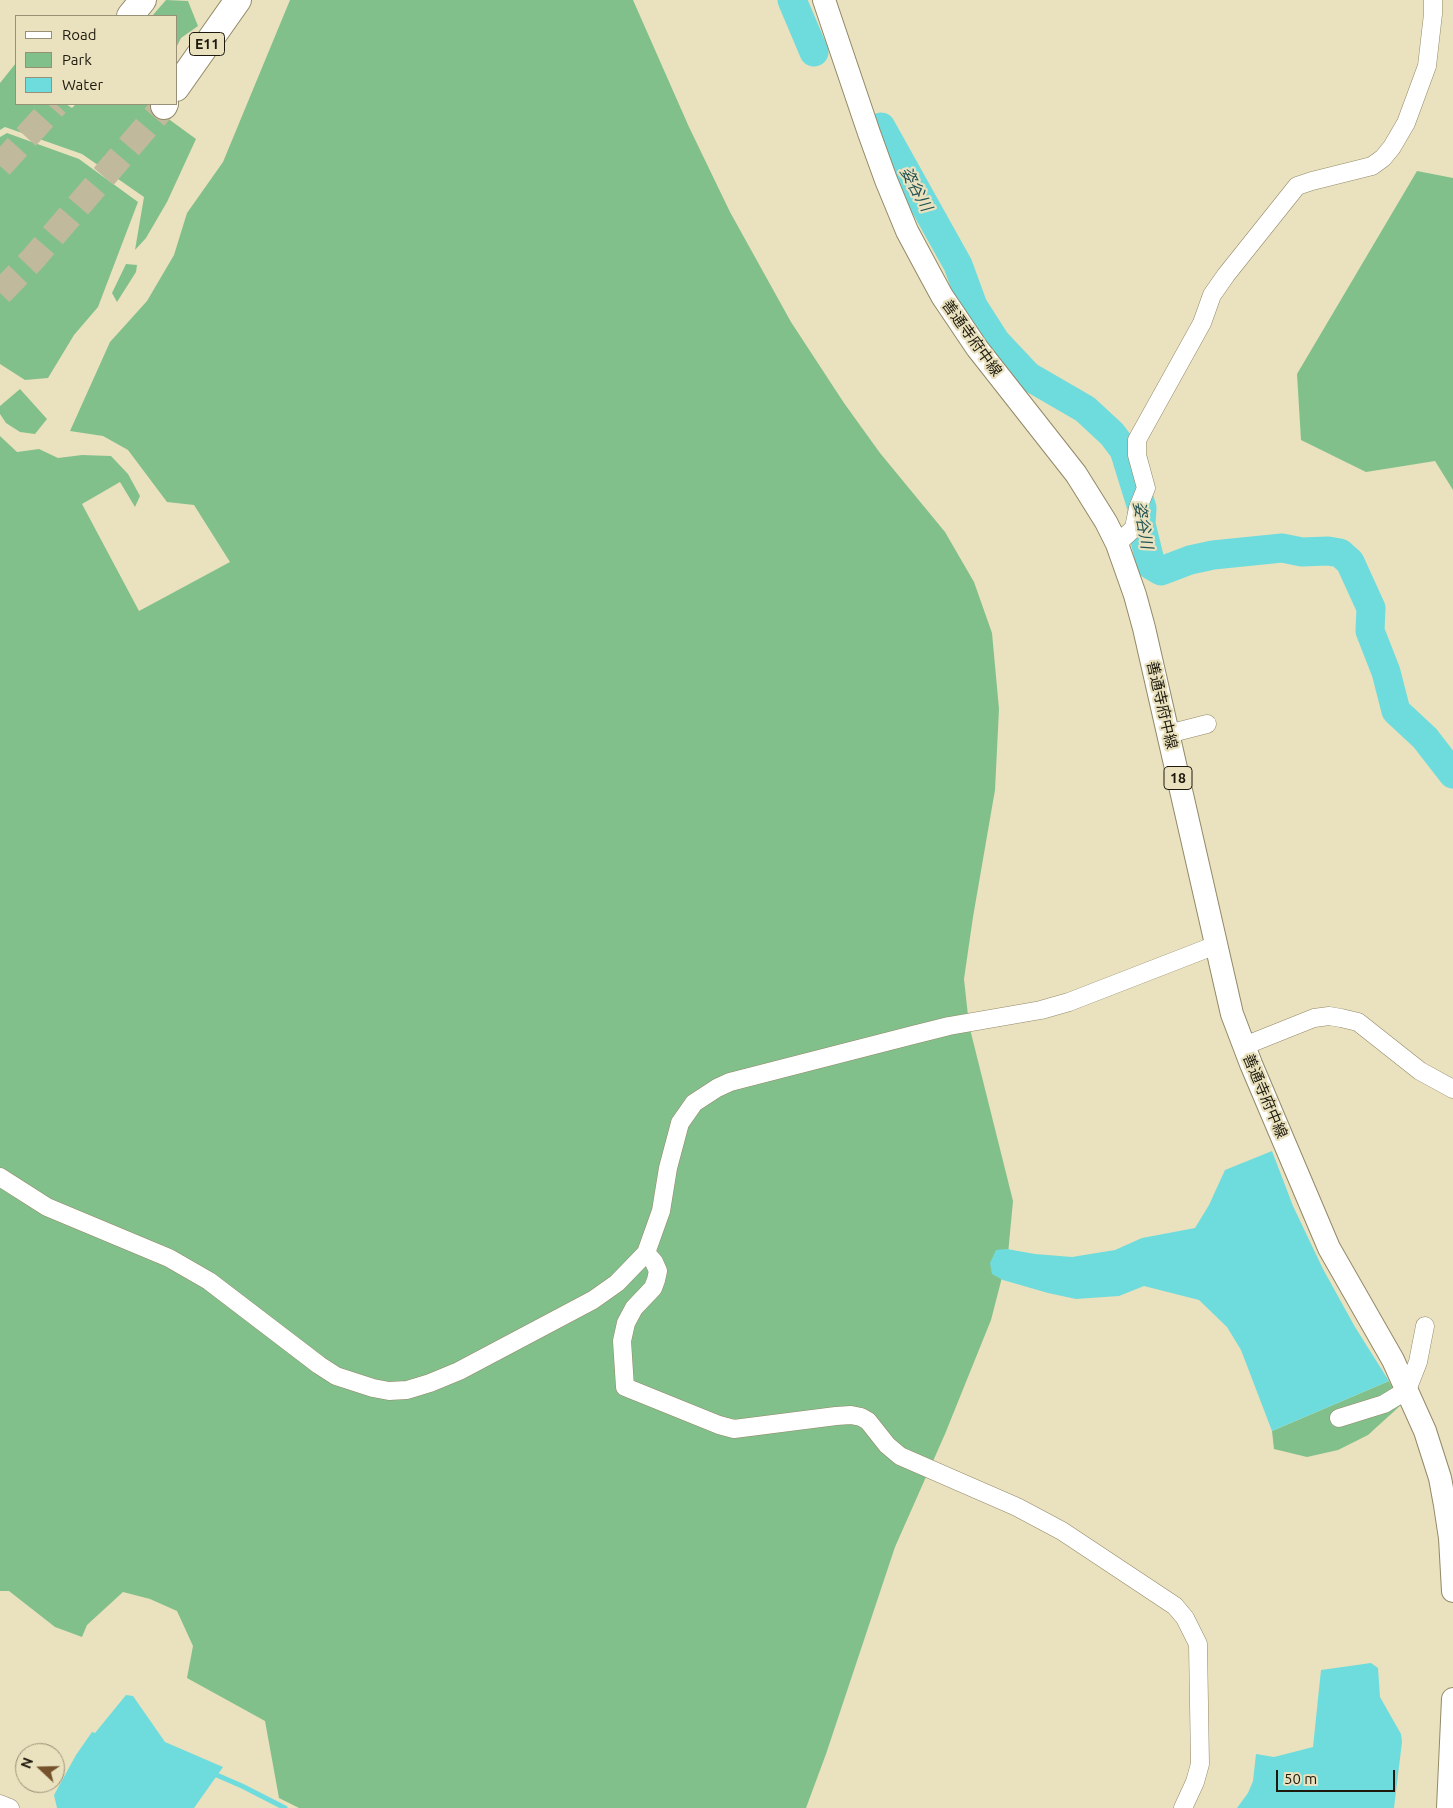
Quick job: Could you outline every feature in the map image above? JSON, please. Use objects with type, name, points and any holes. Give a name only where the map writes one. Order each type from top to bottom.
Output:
[{"type":"highway","points":[[131,15],[143,0]]},
{"type":"highway","name":"E11","points":[[178,85],[238,0]]},
{"type":"main road","name":"善通寺府中線","points":[[824,0],[883,173],[908,231],[929,272],[942,296],[977,348],[1076,474],[1106,522],[1117,544],[1138,604],[1232,1014],[1329,1248],[1393,1360],[1425,1431],[1440,1478],[1450,1538],[1453,1591]]},
{"type":"main road","points":[[1448,1808],[1453,1699]]},
{"type":"street","points":[[1117,544],[1134,528],[1146,488],[1137,455],[1137,440],[1202,323],[1212,295],[1226,274],[1298,186],[1312,180],[1372,166],[1383,158],[1392,147],[1406,123],[1427,66],[1433,0]]},
{"type":"street","points":[[1168,734],[1207,724]]},
{"type":"street","points":[[0,1177],[47,1207],[169,1258],[209,1281],[336,1376],[373,1388],[390,1391],[407,1390],[459,1372],[593,1300],[618,1283],[646,1254],[661,1211],[670,1160],[680,1123],[694,1103],[716,1088],[730,1082],[931,1031],[1041,1010],[1070,1002],[1216,945]]},
{"type":"street","points":[[1244,1046],[1314,1018],[1328,1016],[1341,1018],[1358,1022],[1420,1071],[1453,1089]]},
{"type":"street","points":[[646,1254],[654,1262],[658,1271],[653,1288],[634,1308],[626,1323],[622,1341],[625,1387],[719,1425],[734,1429],[836,1416],[851,1415],[862,1417],[868,1421],[900,1456],[1017,1507],[1062,1531],[1174,1606],[1185,1618],[1198,1644],[1200,1764],[1195,1782],[1183,1808]]},
{"type":"street","points":[[1339,1418],[1384,1404],[1407,1390],[1415,1372],[1425,1326]]},
{"type":"street","points":[[0,1804],[10,1808]]},
{"type":"green space","points":[[166,0],[188,1],[198,26],[181,38],[178,44],[178,15],[153,15]]},
{"type":"green space","points":[[290,0],[633,0],[689,127],[730,212],[791,322],[844,403],[880,453],[945,532],[974,582],[992,633],[999,709],[995,790],[964,979],[969,1025],[1013,1201],[1008,1254],[991,1320],[945,1434],[895,1547],[826,1754],[806,1808],[299,1808],[279,1798],[265,1721],[187,1678],[193,1646],[177,1611],[150,1599],[123,1592],[87,1625],[82,1637],[55,1627],[9,1591],[0,1591],[0,436],[17,452],[39,449],[58,458],[82,455],[111,456],[128,474],[140,496],[135,507],[120,482],[82,504],[139,611],[230,562],[194,505],[167,502],[128,450],[103,436],[70,431],[110,342],[147,301],[174,255],[187,213],[223,162]]},
{"type":"green space","points":[[15,64],[15,105],[68,105],[72,108],[75,105],[149,105],[196,139],[167,202],[146,238],[135,250],[144,197],[82,154],[5,127],[0,130],[0,83]]},
{"type":"green space","points":[[7,133],[79,159],[138,202],[98,307],[74,335],[48,378],[25,380],[0,364],[0,137]]},
{"type":"green space","points":[[1417,171],[1453,178],[1453,490],[1435,461],[1366,472],[1301,440],[1297,374]]},
{"type":"green space","points":[[126,264],[137,265],[136,272],[117,302],[112,293]]},
{"type":"green space","points":[[20,389],[47,419],[35,434],[20,432],[6,423],[0,414],[0,406]]},
{"type":"green space","points":[[1389,1381],[1401,1405],[1368,1435],[1338,1450],[1307,1457],[1274,1449],[1272,1431]]},
{"type":"water","points":[[1272,1151],[1293,1206],[1323,1269],[1355,1327],[1389,1381],[1272,1431],[1241,1350],[1227,1327],[1199,1300],[1144,1286],[1119,1296],[1076,1299],[1003,1280],[992,1274],[990,1263],[996,1250],[1007,1249],[1035,1254],[1072,1257],[1115,1250],[1142,1238],[1195,1228],[1209,1205],[1225,1170]]},
{"type":"water","points":[[1371,1663],[1378,1668],[1380,1697],[1401,1734],[1402,1742],[1394,1808],[1237,1808],[1248,1793],[1253,1781],[1256,1754],[1274,1757],[1313,1747],[1321,1670]]},
{"type":"water","points":[[126,1695],[133,1696],[165,1742],[223,1767],[194,1808],[57,1808],[54,1795],[55,1793],[65,1793],[65,1775],[92,1732],[95,1733]]},
{"type":"waterway","name":"姿谷川","points":[[792,0],[814,52]]},
{"type":"waterway","name":"姿谷川","points":[[881,127],[958,265],[973,306],[996,342],[1028,376],[1085,409],[1112,434],[1124,450],[1142,508],[1141,524],[1151,565],[1161,571],[1190,560],[1213,555],[1282,548],[1302,552],[1328,551],[1340,553],[1350,562],[1371,608],[1370,631],[1386,672],[1396,711],[1425,738],[1453,774]]},
{"type":"waterway","points":[[212,1773],[285,1808]]},
{"type":"tunnel","points":[[0,166],[55,105]]},
{"type":"tunnel","points":[[0,293],[32,260],[164,106]]}]
